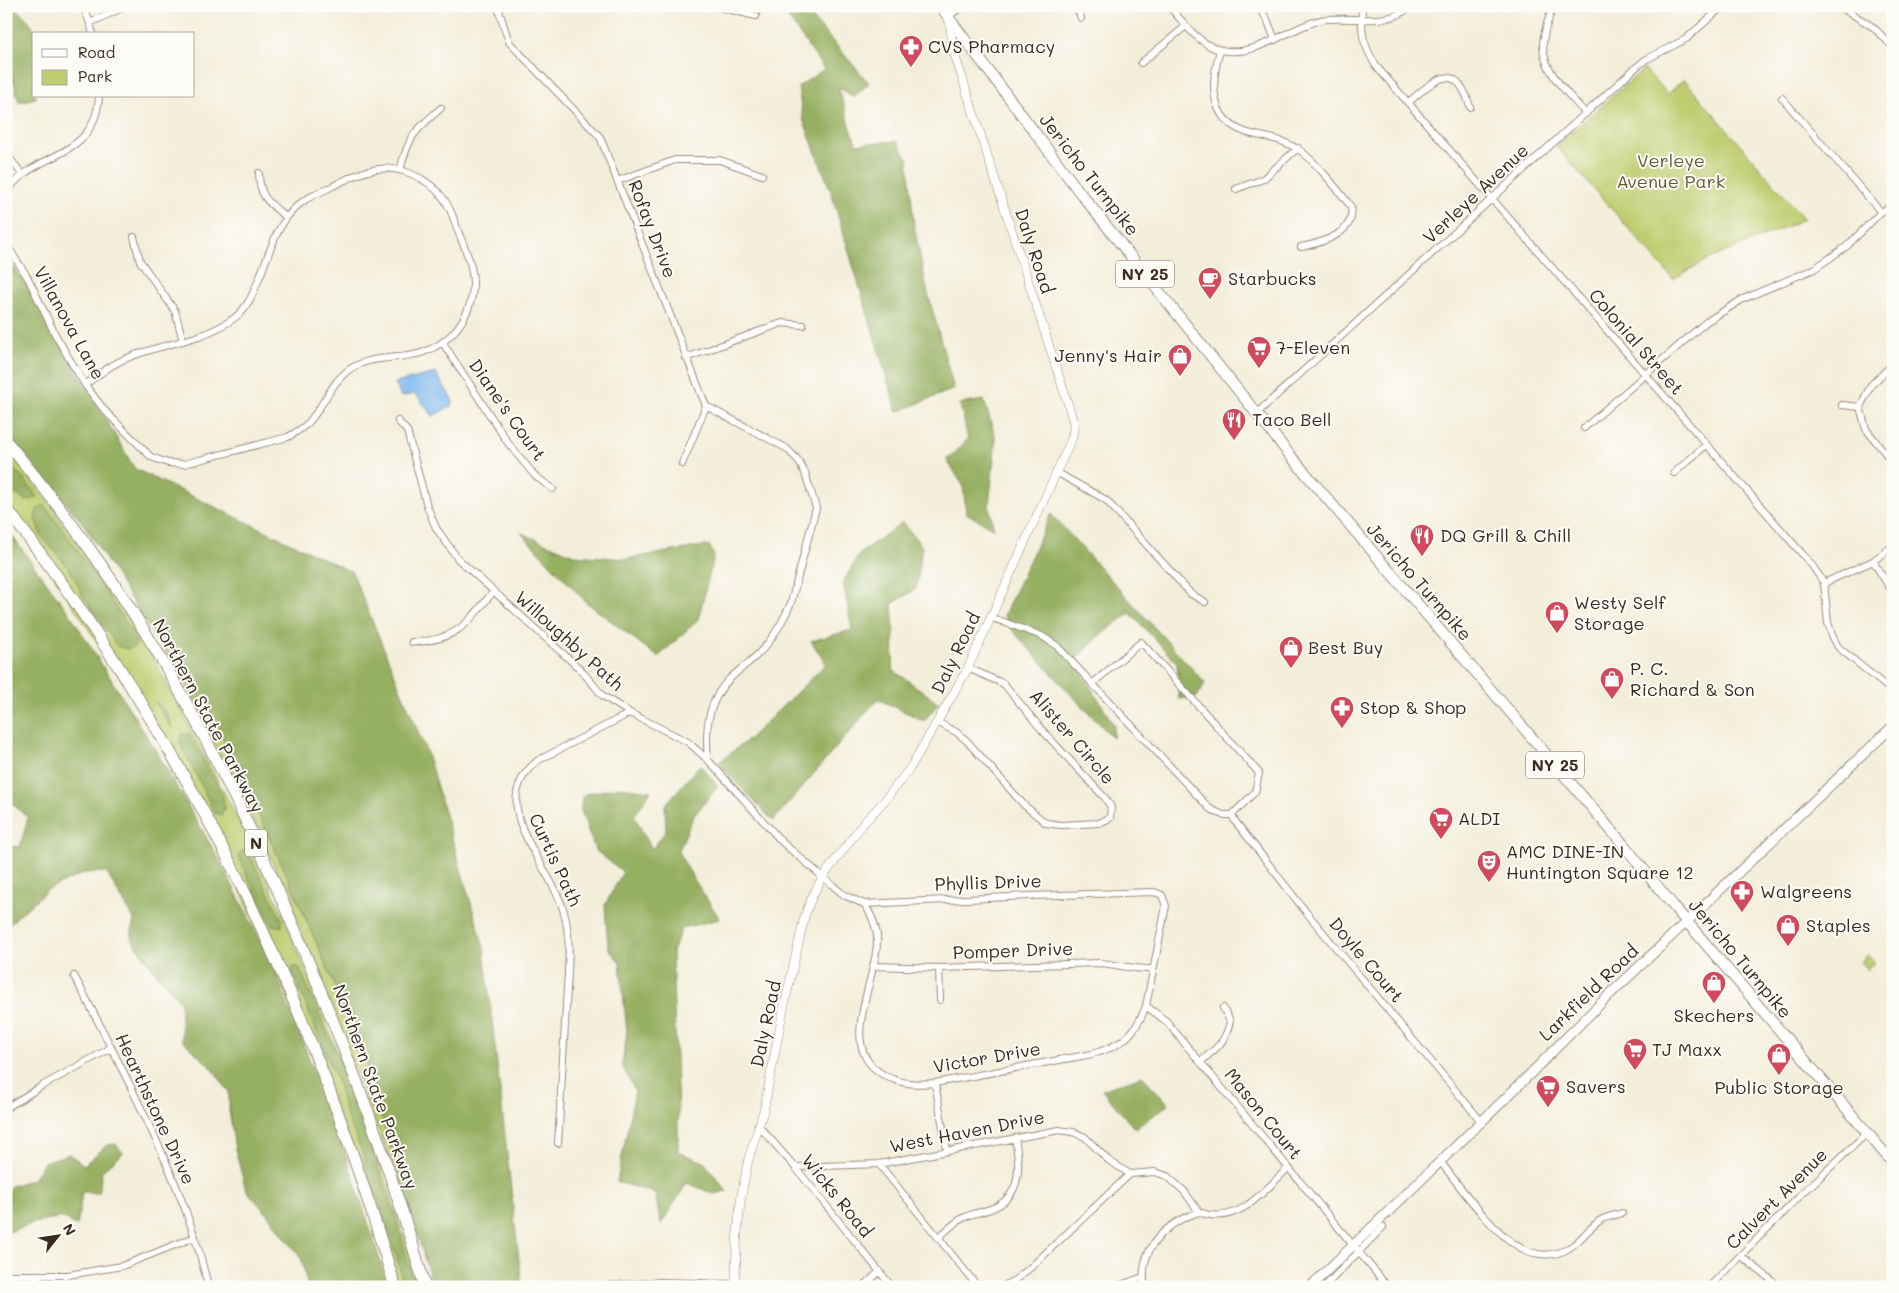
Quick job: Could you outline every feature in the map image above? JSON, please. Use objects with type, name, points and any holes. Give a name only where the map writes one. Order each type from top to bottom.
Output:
[{"type":"highway","name":"Northern State Parkway","points":[[6,440],[72,524],[129,607],[176,686],[230,789],[287,912],[345,1050],[386,1165],[426,1287]]},
{"type":"highway","name":"N","points":[[6,508],[75,601],[123,673],[179,765],[230,859],[290,989],[325,1076],[367,1197],[395,1287]]},
{"type":"main road","name":"Jericho Turnpike","points":[[940,6],[1087,201],[1256,414],[1893,1163]]},
{"type":"main road","name":"Larkfield Road","points":[[1310,1287],[1605,999],[1893,726]]},
{"type":"street","points":[[83,6],[92,32]]},
{"type":"street","points":[[90,24],[126,6]]},
{"type":"street","name":"Rofay Drive","points":[[500,6],[499,11],[509,42],[600,137],[706,406]]},
{"type":"street","points":[[716,6],[756,16]]},
{"type":"street","points":[[948,17],[962,6]]},
{"type":"street","points":[[1076,6],[1081,18]]},
{"type":"street","points":[[1169,6],[1186,26],[1208,45],[1220,50],[1236,51],[1252,49],[1322,20],[1339,18],[1361,20],[1398,15],[1409,6]]},
{"type":"street","points":[[1258,6],[1267,19],[1275,40]]},
{"type":"street","name":"Colonial Street","points":[[1362,6],[1363,39],[1376,66],[1811,564],[1824,583],[1828,623],[1838,647],[1893,692]]},
{"type":"street","points":[[1553,6],[1542,43],[1543,54],[1547,66],[1554,76],[1586,114]]},
{"type":"street","name":"Verleye Avenue","points":[[1256,414],[1645,60],[1686,39],[1723,6]]},
{"type":"street","points":[[1839,6],[1873,27],[1893,47]]},
{"type":"street","name":"Daly Road","points":[[735,1285],[742,1198],[748,1161],[764,1109],[783,1011],[805,915],[812,896],[822,878],[862,825],[910,768],[968,668],[1072,438],[1074,425],[954,53],[948,17]]},
{"type":"street","points":[[1141,63],[1186,26]]},
{"type":"street","points":[[1220,50],[1216,65],[1213,93],[1216,104],[1231,125],[1244,132],[1277,138],[1298,148],[1345,198],[1351,207],[1353,214],[1350,223],[1334,236],[1319,244],[1302,247]]},
{"type":"street","points":[[1408,103],[1436,79],[1447,77],[1457,81],[1466,91],[1470,106]]},
{"type":"street","points":[[6,195],[14,182],[23,175],[71,148],[84,137],[91,127],[96,114],[99,98]]},
{"type":"street","points":[[1782,98],[1881,212]]},
{"type":"street","points":[[85,385],[114,364],[146,351],[198,337],[233,319],[244,308],[252,295],[276,234],[286,217],[306,200],[355,175],[378,169],[400,170],[408,142],[420,126],[441,108]]},
{"type":"street","points":[[1236,189],[1263,179],[1298,148]]},
{"type":"street","points":[[6,154],[23,175]]},
{"type":"street","points":[[617,181],[676,160],[720,160],[762,174]]},
{"type":"street","name":"Villanova Lane","points":[[6,244],[28,278],[55,334],[85,385],[106,412],[151,457],[168,463],[184,464],[288,437],[300,430],[309,421],[333,385],[352,367],[373,360],[420,354],[443,343],[451,336],[461,322],[472,300],[473,276],[471,265],[445,200],[431,186],[400,170]]},
{"type":"street","points":[[259,174],[261,191],[274,207],[286,217]]},
{"type":"street","points":[[1584,428],[1706,322],[1743,299],[1814,269],[1847,246],[1881,212],[1893,205]]},
{"type":"street","points":[[134,238],[140,261],[175,311],[183,341]]},
{"type":"street","points":[[686,358],[782,323],[803,325]]},
{"type":"street","name":"Diane's Court","points":[[443,343],[518,456],[535,476],[553,489]]},
{"type":"street","points":[[1893,364],[1871,385],[1860,407],[1866,429],[1893,464]]},
{"type":"street","points":[[1842,405],[1860,407]]},
{"type":"street","points":[[682,464],[706,406],[786,448],[798,460],[805,473],[816,508],[791,603],[784,617],[776,632],[761,652],[725,684],[713,702],[706,734],[708,760]]},
{"type":"street","name":"Willoughby Path","points":[[398,421],[407,431],[427,506],[436,528],[458,559],[580,669],[604,696],[630,713],[688,742],[708,760],[783,843],[822,878]]},
{"type":"street","points":[[1674,473],[1706,445]]},
{"type":"street","points":[[1056,472],[1106,500],[1192,594],[1205,602]]},
{"type":"street","points":[[1824,583],[1873,561],[1893,546]]},
{"type":"street","points":[[1873,561],[1893,593]]},
{"type":"street","points":[[412,642],[427,641],[450,635],[464,625],[494,592]]},
{"type":"street","points":[[990,617],[1042,636],[1057,646],[1092,684],[1210,809],[1223,815],[1232,815],[1255,792],[1259,773],[1141,642],[1092,684]]},
{"type":"street","name":"Alister Circle","points":[[937,722],[956,732],[966,740],[1024,805],[1046,822],[1061,824],[1099,823],[1110,818],[1111,807],[1105,798],[1042,730],[1013,693],[1004,684],[968,668]]},
{"type":"street","name":"Curtis Path","points":[[558,1144],[568,964],[567,928],[564,910],[558,894],[520,824],[515,809],[516,794],[527,770],[537,761],[630,713]]},
{"type":"street","name":"Doyle Court","points":[[1232,815],[1301,906],[1481,1121]]},
{"type":"street","name":"Phyllis Drive","points":[[822,878],[844,895],[864,904],[1154,892],[1162,896]]},
{"type":"street","name":"Victor Drive","points":[[864,904],[871,913],[877,936],[873,966],[861,1022],[860,1036],[863,1050],[870,1064],[882,1074],[897,1082],[915,1085],[935,1083],[1104,1051],[1119,1044],[1140,1022],[1146,1006],[1166,906],[1162,896]]},
{"type":"street","name":"Pomper Drive","points":[[873,966],[939,968],[1099,962],[1142,970],[1152,969]]},
{"type":"street","points":[[939,968],[940,1000]]},
{"type":"street","name":"Hearthstone Drive","points":[[74,976],[162,1150],[195,1237],[208,1287]]},
{"type":"street","name":"Mason Court","points":[[1146,1006],[1166,1020],[1388,1287]]},
{"type":"street","points":[[1200,1062],[1222,1043],[1228,1032],[1230,1021],[1223,1008]]},
{"type":"street","points":[[6,1108],[111,1048]]},
{"type":"street","points":[[935,1083],[947,1150]]},
{"type":"street","name":"Wicks Road","points":[[758,1126],[795,1167],[892,1287]]},
{"type":"street","name":"West Haven Drive","points":[[795,1167],[879,1164],[1059,1130],[1073,1132],[1085,1137],[1108,1160],[1130,1174]]},
{"type":"street","name":"Calvert Avenue","points":[[1709,1287],[1805,1191],[1867,1133]]},
{"type":"street","points":[[939,1237],[965,1217],[993,1208],[1004,1202],[1012,1193],[1017,1184],[1020,1163],[1015,1138]]},
{"type":"street","points":[[1440,1161],[1506,1238],[1522,1249],[1542,1254],[1557,1253],[1572,1246],[1601,1220],[1622,1214]]},
{"type":"street","points":[[879,1164],[978,1287]]},
{"type":"street","points":[[1001,1287],[1016,1280],[1030,1268],[1130,1174],[1155,1172],[1167,1176],[1184,1191],[1199,1212],[1208,1216],[1220,1216],[1240,1211],[1252,1203],[1288,1168]]},
{"type":"street","points":[[1144,1287],[1143,1277],[1147,1255],[1159,1235],[1182,1218],[1199,1212]]},
{"type":"street","points":[[1324,1287],[1384,1227]]},
{"type":"street","points":[[6,1275],[68,1275],[122,1266],[195,1237]]},
{"type":"street","points":[[1741,1256],[1780,1287]]},
{"type":"street","points":[[863,1287],[879,1272]]},
{"type":"street","points":[[1115,1287],[1143,1277]]},
{"type":"street","points":[[591,1287],[660,1282],[735,1285]]},
{"type":"green space","points":[[6,6],[13,6],[29,21],[36,32],[32,32],[32,98],[36,98],[19,102],[6,52]]},
{"type":"green space","points":[[780,6],[800,6],[869,83],[854,97],[838,87],[856,144],[897,141],[908,158],[914,226],[927,290],[954,389],[897,412],[831,192],[803,119],[798,87],[824,69]]},
{"type":"green space","name":"Verleye Avenue Park","points":[[1644,69],[1668,94],[1684,79],[1804,219],[1705,261],[1673,279],[1556,146]]},
{"type":"green space","points":[[6,258],[23,279],[135,469],[352,572],[427,753],[484,948],[522,1287],[433,1287],[360,1044],[291,884],[216,723],[200,709],[85,526],[6,433]]},
{"type":"green space","points":[[984,400],[996,439],[989,505],[994,529],[966,513],[963,485],[946,459],[952,456],[968,439],[960,404]]},
{"type":"green space","points":[[6,449],[47,500],[147,646],[245,832],[282,912],[352,1088],[390,1192],[420,1287],[397,1287],[356,1156],[201,799],[6,504]]},
{"type":"green space","points":[[6,465],[22,476],[37,497],[27,501],[6,486]]},
{"type":"green space","points":[[44,505],[132,631],[136,639],[134,647],[127,649],[117,646],[83,596],[70,569],[42,537],[35,519],[37,510]]},
{"type":"green space","points":[[1051,514],[1205,683],[1197,697],[1179,699],[1177,663],[1130,613],[1101,635],[1075,661],[1114,725],[1113,738],[1012,630],[1004,615]]},
{"type":"green space","points":[[903,522],[922,547],[916,589],[892,604],[894,633],[893,670],[939,703],[924,721],[878,699],[773,821],[718,763],[750,738],[826,664],[811,641],[852,630],[843,582],[860,553]]},
{"type":"green space","points":[[6,528],[70,614],[159,756],[220,861],[268,955],[348,1162],[388,1287],[308,1287],[301,1258],[246,1190],[235,1149],[229,1110],[229,1092],[212,1068],[182,1040],[180,1001],[158,976],[131,938],[134,919],[106,872],[84,873],[47,890],[6,927],[6,846],[20,847],[28,818],[6,798]]},
{"type":"green space","points":[[521,533],[574,555],[626,559],[709,545],[714,556],[698,620],[658,657],[586,602]]},
{"type":"green space","points":[[155,702],[167,714],[173,730]]},
{"type":"green space","points":[[200,709],[216,723],[291,884],[360,1044],[410,1212],[285,890],[244,800],[206,729]]},
{"type":"green space","points":[[182,734],[189,734],[192,738],[222,794],[225,807],[221,815],[215,813],[180,743]]},
{"type":"green space","points":[[700,765],[718,786],[693,817],[678,852],[720,919],[682,928],[672,952],[678,1152],[704,1162],[727,1191],[714,1194],[687,1183],[661,1224],[655,1193],[617,1182],[635,1091],[622,1065],[627,1032],[620,963],[608,947],[605,905],[623,872],[595,850],[581,811],[582,798],[585,794],[621,787],[651,791],[634,816],[652,849],[666,831],[665,805]]},
{"type":"green space","points":[[243,850],[250,856],[282,920],[282,927],[272,925],[265,914],[238,855]]},
{"type":"green space","points":[[1867,955],[1875,962],[1867,970],[1860,963]]},
{"type":"green space","points":[[293,967],[299,967],[345,1074],[394,1212],[415,1287],[404,1287],[396,1254],[391,1245],[377,1195],[371,1186],[364,1156],[346,1115],[337,1081],[292,971]]},
{"type":"green space","points":[[1142,1076],[1169,1104],[1135,1129],[1102,1090]]},
{"type":"green space","points":[[116,1144],[123,1153],[102,1171],[99,1193],[82,1192],[77,1226],[61,1217],[34,1223],[9,1232],[6,1231],[6,1191],[11,1186],[33,1179],[44,1162],[69,1154],[84,1165],[107,1145]]},
{"type":"water","points":[[436,373],[453,401],[452,406],[433,416],[414,394],[401,397],[395,383]]},
{"type":"place","name":"CVS Pharmacy","points":[[911,68]]},
{"type":"place","name":"Starbucks","points":[[1210,300]]},
{"type":"place","name":"7-Eleven","points":[[1259,369]]},
{"type":"place","name":"Jenny's Hair","points":[[1180,377]]},
{"type":"place","name":"Taco Bell","points":[[1234,441]]},
{"type":"place","name":"DQ Grill & Chill","points":[[1422,557]]},
{"type":"place","name":"Westy Self Storage","points":[[1557,634]]},
{"type":"place","name":"Best Buy","points":[[1291,669]]},
{"type":"place","name":"P. C. Richard & Son","points":[[1612,700]]},
{"type":"place","name":"Stop & Shop","points":[[1342,729]]},
{"type":"place","name":"ALDI","points":[[1441,840]]},
{"type":"place","name":"AMC DINE-IN Huntington Square 12","points":[[1489,883]]},
{"type":"place","name":"Walgreens","points":[[1742,913]]},
{"type":"place","name":"Staples","points":[[1788,947]]},
{"type":"place","name":"Skechers","points":[[1714,1004]]},
{"type":"place","name":"TJ Maxx","points":[[1635,1071]]},
{"type":"place","name":"Public Storage","points":[[1779,1076]]},
{"type":"place","name":"Savers","points":[[1548,1108]]}]
